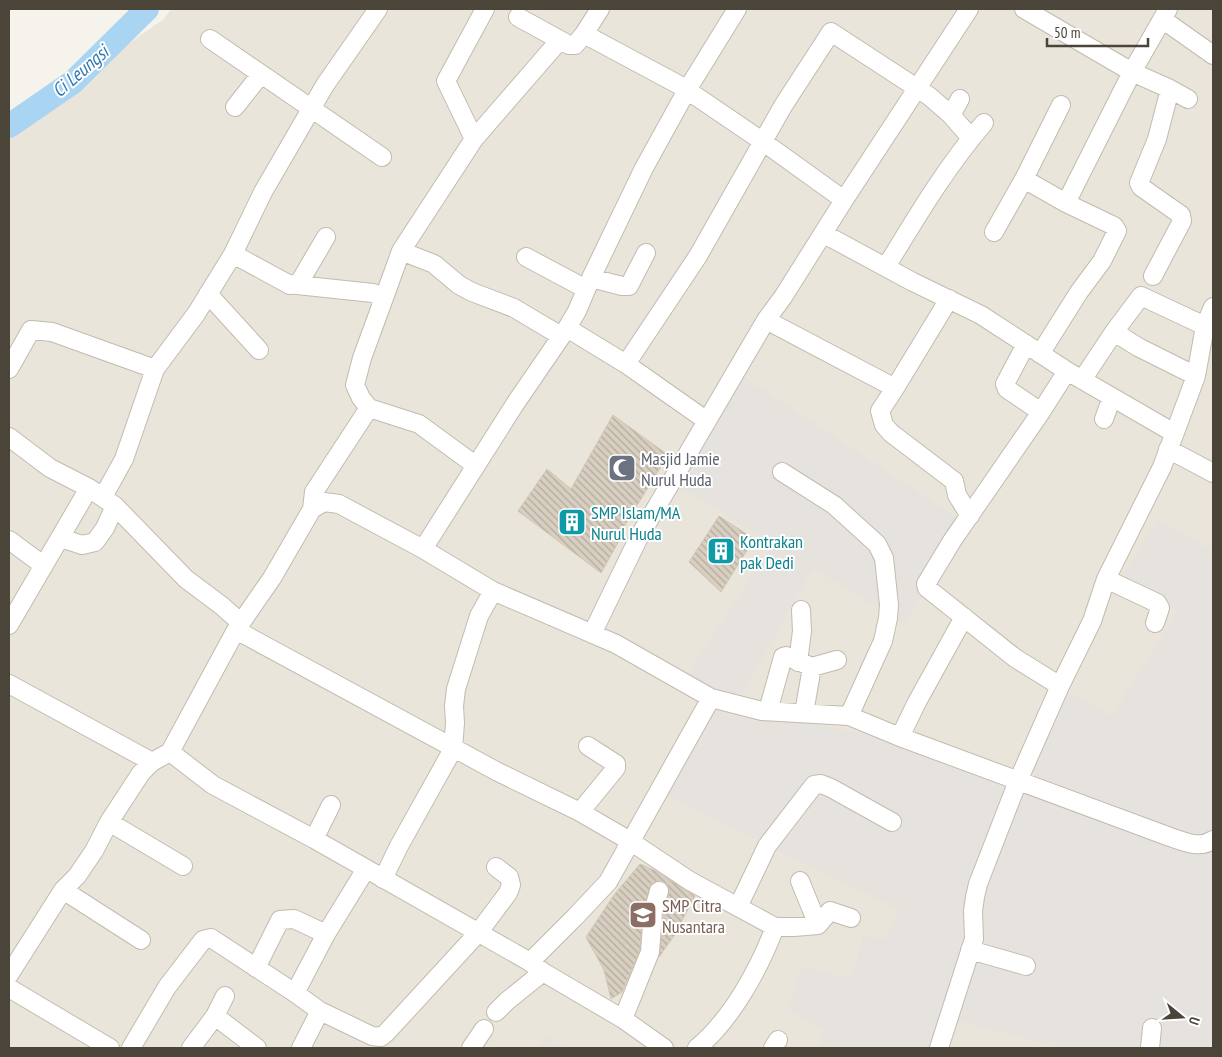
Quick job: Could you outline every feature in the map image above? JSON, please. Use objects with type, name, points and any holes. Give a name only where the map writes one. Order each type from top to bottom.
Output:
[{"type":"street","points":[[9,625],[43,565],[61,538],[102,497],[124,459],[156,369],[196,314],[233,254],[263,192],[325,85],[378,9]]},
{"type":"street","points":[[474,139],[446,81],[485,9]]},
{"type":"street","points":[[518,17],[559,41],[574,45],[584,34],[600,9]]},
{"type":"street","points":[[423,549],[475,465],[564,332],[644,168],[687,90],[737,9]]},
{"type":"street","points":[[592,634],[639,538],[766,320],[824,234],[844,200],[924,92],[969,9]]},
{"type":"street","points":[[1024,9],[1132,72],[1188,98]]},
{"type":"street","points":[[1066,203],[1132,72],[1165,14],[1213,55]]},
{"type":"street","points":[[626,364],[698,256],[762,141],[831,32],[924,92],[951,115],[971,138]]},
{"type":"street","points":[[584,34],[687,90],[844,200]]},
{"type":"street","points":[[210,39],[382,157]]},
{"type":"street","points":[[475,465],[419,424],[369,408],[361,398],[355,385],[362,358],[401,250],[474,139],[559,41]]},
{"type":"street","points":[[235,107],[261,74]]},
{"type":"street","points":[[924,92],[938,80]]},
{"type":"street","points":[[1153,276],[1182,221],[1180,215],[1139,185],[1157,138],[1170,88]]},
{"type":"street","points":[[951,115],[960,99]]},
{"type":"street","points":[[994,232],[1024,179],[1061,105]]},
{"type":"street","points":[[886,267],[919,213],[971,138],[984,123]]},
{"type":"street","points":[[1024,179],[1066,203],[1114,226],[1117,232],[1102,261],[1005,384],[1007,389],[1041,412]]},
{"type":"street","points":[[824,234],[981,315],[1074,375],[1112,397],[1213,474]]},
{"type":"street","points":[[297,284],[326,238]]},
{"type":"street","points":[[401,250],[434,264],[472,292],[514,308],[626,364],[707,421]]},
{"type":"street","points":[[526,257],[589,284],[629,286],[646,253]]},
{"type":"street","points":[[233,254],[290,285],[297,284],[372,293],[384,298]]},
{"type":"street","points":[[208,294],[259,350]]},
{"type":"street","points":[[1060,686],[1016,658],[927,588],[926,584],[1041,412],[1114,332],[1141,296],[1205,326]]},
{"type":"street","points":[[949,299],[880,411],[884,425],[890,433],[954,481],[957,495],[970,516]]},
{"type":"street","points":[[939,1048],[974,939],[973,911],[976,891],[1018,781],[1060,686],[1092,621],[1106,579],[1162,467],[1196,376],[1205,326],[1213,307]]},
{"type":"street","points":[[766,320],[895,388]]},
{"type":"street","points":[[9,369],[31,330],[52,332],[156,369]]},
{"type":"street","points":[[1114,332],[1138,347],[1196,376]]},
{"type":"street","points":[[1104,419],[1112,397]]},
{"type":"street","points":[[9,975],[63,890],[81,870],[94,851],[109,822],[141,774],[152,762],[170,752],[238,626],[272,578],[312,509],[314,492],[369,408]]},
{"type":"street","points":[[9,437],[50,468],[102,497],[186,580],[222,606],[238,626],[453,749],[580,812],[630,841],[690,881],[775,927],[818,925],[830,911],[851,918]]},
{"type":"street","points":[[782,472],[834,505],[877,544],[884,558],[889,604],[886,629],[883,642],[850,716]]},
{"type":"street","points":[[84,559],[105,528],[102,497]]},
{"type":"street","points":[[312,509],[324,502],[334,502],[423,549],[493,591],[636,654],[711,698],[768,711],[850,716],[900,737],[1194,845],[1205,844],[1213,840]]},
{"type":"street","points":[[61,538],[82,545],[95,542]]},
{"type":"street","points":[[9,540],[43,565]]},
{"type":"street","points":[[1106,579],[1157,603],[1160,608],[1155,623]]},
{"type":"street","points":[[383,879],[399,846],[453,749],[456,689],[480,616],[493,591]]},
{"type":"street","points":[[801,610],[805,665],[804,713]]},
{"type":"street","points":[[900,737],[964,617]]},
{"type":"street","points":[[768,711],[782,659],[786,656],[805,665],[837,660]]},
{"type":"street","points":[[9,684],[152,762]]},
{"type":"street","points":[[496,1012],[536,967],[575,917],[608,882],[711,698]]},
{"type":"street","points":[[580,812],[616,768],[616,764],[588,746]]},
{"type":"street","points":[[170,752],[213,785],[314,839],[478,933],[623,1019],[664,1048]]},
{"type":"street","points":[[738,907],[766,846],[814,784],[821,784],[831,788],[892,822]]},
{"type":"street","points":[[314,839],[331,805]]},
{"type":"street","points":[[109,822],[184,866]]},
{"type":"street","points":[[131,1048],[167,987],[203,940],[211,938],[320,1011],[372,1036],[381,1037],[478,933],[508,893],[511,885],[509,877],[496,867]]},
{"type":"street","points":[[294,993],[326,934],[366,869]]},
{"type":"street","points":[[800,881],[818,925]]},
{"type":"street","points":[[63,890],[141,940]]},
{"type":"street","points":[[623,1019],[650,952],[653,912],[659,891]]},
{"type":"street","points":[[256,968],[280,920],[294,919],[326,934]]},
{"type":"street","points":[[697,1048],[714,1034],[748,984],[764,957],[775,927]]},
{"type":"street","points":[[970,950],[1026,966]]},
{"type":"street","points":[[9,988],[110,1048]]},
{"type":"street","points":[[191,1048],[215,1016],[225,996]]},
{"type":"street","points":[[301,1048],[320,1011]]},
{"type":"street","points":[[215,1016],[256,1048]]},
{"type":"street","points":[[1150,1048],[1152,1028]]},
{"type":"street","points":[[471,1048],[484,1029]]},
{"type":"shaded area","points":[[171,9],[1213,9],[1213,1048],[9,1048],[9,127],[164,19]]},
{"type":"shaded area","points":[[743,377],[966,523],[905,624],[813,568],[733,711],[868,734],[1012,790],[1062,689],[1112,716],[1177,611],[1122,576],[1158,519],[1213,551],[1213,1048],[1062,1048],[958,1021],[949,1048],[820,1048],[824,1031],[789,1010],[802,966],[851,979],[864,934],[884,940],[900,910],[665,795],[707,707],[678,687],[774,544],[678,486]]},
{"type":"shaded area","points":[[547,1035],[566,1048],[536,1048]]},
{"type":"building","points":[[613,415],[668,455],[622,530],[624,532],[601,573],[518,511],[547,469],[571,489]]},
{"type":"building","name":"Kontrakan pak Dedi","points":[[719,516],[754,539],[721,592],[689,562]]},
{"type":"building","name":"SMP Citra Nusantara","points":[[640,864],[654,870],[695,896],[674,936],[659,957],[669,889],[667,884],[662,881],[651,884],[643,909],[640,950],[622,992],[611,999],[604,970],[586,937],[614,895]]},
{"type":"waterway","name":"Ci Leungsi","points":[[9,126],[73,82],[147,9]]},
{"type":"place","name":"Masjid Jamie Nurul Huda","points":[[622,468]]},
{"type":"place","name":"SMP Islam/MA Nurul Huda","points":[[572,522]]},
{"type":"place","name":"Kontrakan pak Dedi","points":[[721,551]]},
{"type":"place","name":"SMP Citra Nusantara","points":[[643,915]]}]
